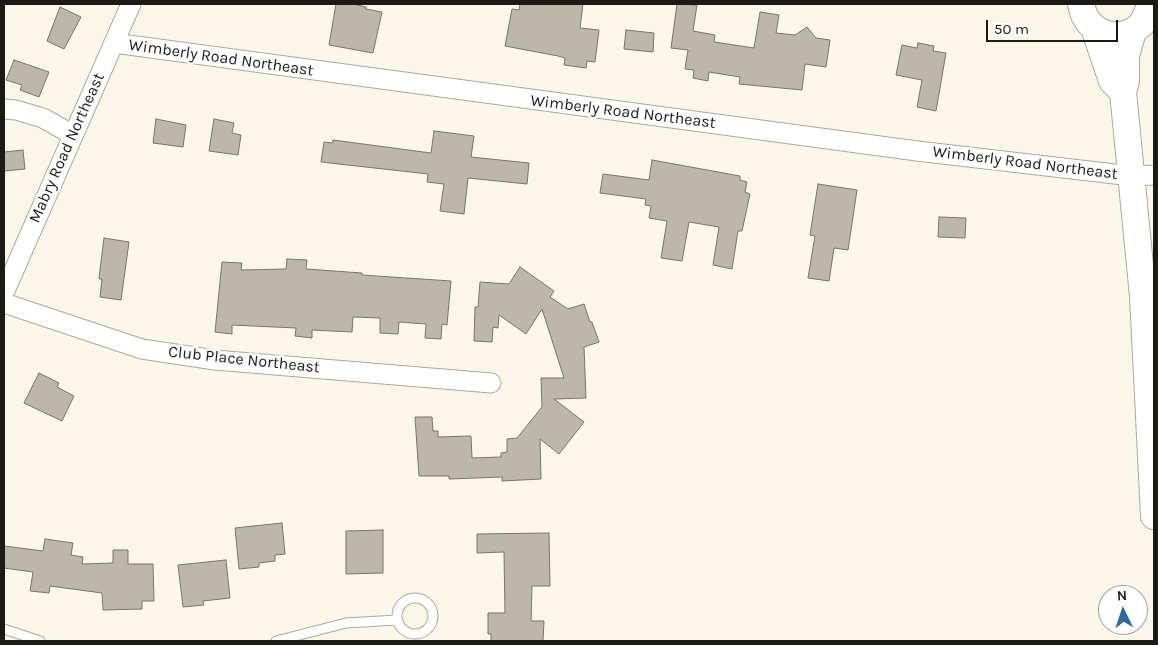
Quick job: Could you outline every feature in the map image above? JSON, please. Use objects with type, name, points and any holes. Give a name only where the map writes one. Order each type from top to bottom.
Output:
[{"type":"street","name":"Mabry Road Northeast","points":[[4,293],[131,4]]},
{"type":"street","points":[[1080,11],[1110,35],[1146,19]]},
{"type":"street","points":[[1080,11],[1112,81],[1123,92]]},
{"type":"street","points":[[1146,19],[1126,56],[1126,80],[1123,92],[1143,176],[1149,296],[1154,516]]},
{"type":"street","name":"Wimberly Road Northeast","points":[[114,43],[887,147],[1143,176]]},
{"type":"street","points":[[4,109],[16,110],[43,118],[73,134]]},
{"type":"street","name":"Club Place Northeast","points":[[4,303],[151,350],[214,360],[491,383]]},
{"type":"lane","points":[[411,599],[425,601],[433,612],[430,626],[419,634],[405,632],[397,620],[400,607],[411,599]]},
{"type":"lane","points":[[276,641],[346,623],[397,620]]},
{"type":"lane","points":[[4,629],[40,641]]},
{"type":"building","points":[[336,4],[353,4],[382,12],[373,53],[329,45]]},
{"type":"building","points":[[520,4],[583,4],[580,28],[599,30],[595,62],[587,61],[586,68],[564,65],[565,58],[505,46],[512,9],[519,10]]},
{"type":"building","points":[[677,4],[697,5],[693,31],[715,35],[714,42],[754,48],[760,12],[779,15],[776,33],[795,35],[807,27],[816,38],[830,40],[826,67],[805,64],[802,90],[739,84],[740,77],[709,72],[708,81],[693,78],[694,70],[685,69],[688,50],[671,48]]},
{"type":"building","points":[[60,7],[81,17],[64,49],[47,41]]},
{"type":"building","points":[[626,30],[654,33],[653,52],[624,49]]},
{"type":"building","points":[[918,43],[934,46],[933,51],[946,53],[936,111],[917,107],[922,80],[896,75],[902,45],[917,48]]},
{"type":"building","points":[[14,60],[49,72],[39,97],[20,90],[22,85],[6,80]]},
{"type":"building","points":[[156,119],[186,125],[183,147],[153,143]]},
{"type":"building","points":[[214,119],[234,123],[232,133],[241,135],[238,155],[209,151]]},
{"type":"building","points":[[434,131],[474,136],[471,157],[529,163],[527,184],[468,178],[464,214],[440,211],[444,184],[427,182],[428,174],[321,162],[324,142],[332,143],[333,140],[431,153]]},
{"type":"building","points":[[23,150],[25,169],[4,171],[4,152]]},
{"type":"building","points":[[652,160],[740,176],[740,180],[747,182],[745,192],[750,194],[742,231],[738,231],[732,269],[713,265],[719,227],[689,222],[682,261],[661,258],[667,221],[649,218],[651,206],[645,205],[646,199],[600,193],[603,174],[649,180]]},
{"type":"building","points":[[818,184],[857,190],[848,250],[834,248],[829,281],[808,278],[815,236],[810,235]]},
{"type":"building","points":[[939,217],[966,218],[965,238],[938,237]]},
{"type":"building","points":[[104,238],[129,242],[121,300],[100,297],[102,279],[99,279]]},
{"type":"building","points":[[287,259],[307,260],[306,269],[451,281],[447,325],[442,324],[441,339],[425,338],[426,324],[399,322],[398,334],[380,333],[380,318],[353,317],[352,332],[312,330],[312,338],[295,336],[296,328],[232,325],[232,334],[215,332],[222,262],[242,263],[241,270],[286,269]]},
{"type":"building","points":[[520,267],[554,291],[550,297],[568,309],[584,304],[590,322],[592,322],[599,342],[584,347],[586,398],[554,399],[584,422],[559,454],[540,439],[541,479],[502,481],[502,477],[449,479],[449,476],[419,476],[415,417],[432,417],[433,431],[438,431],[438,437],[471,436],[472,458],[501,457],[501,453],[507,452],[507,439],[517,438],[542,407],[541,378],[564,378],[542,309],[526,334],[499,315],[498,328],[493,327],[492,342],[474,341],[475,307],[478,307],[480,282],[509,284]]},
{"type":"building","points":[[39,373],[59,383],[57,387],[74,396],[62,421],[24,403]]},
{"type":"building","points":[[282,523],[285,554],[275,555],[275,561],[259,563],[259,567],[239,569],[235,528]]},
{"type":"building","points":[[383,530],[383,573],[346,574],[346,531]]},
{"type":"building","points":[[549,533],[550,586],[532,586],[531,621],[544,621],[543,641],[491,641],[491,634],[488,634],[488,613],[505,613],[504,552],[477,553],[477,534]]},
{"type":"building","points":[[45,539],[73,543],[71,555],[83,557],[82,564],[113,563],[113,550],[128,550],[128,564],[153,564],[154,601],[142,601],[142,609],[103,610],[102,593],[50,586],[49,593],[30,591],[33,572],[4,568],[4,546],[43,551]]},
{"type":"building","points":[[226,560],[230,598],[203,601],[204,605],[183,607],[178,565]]}]
